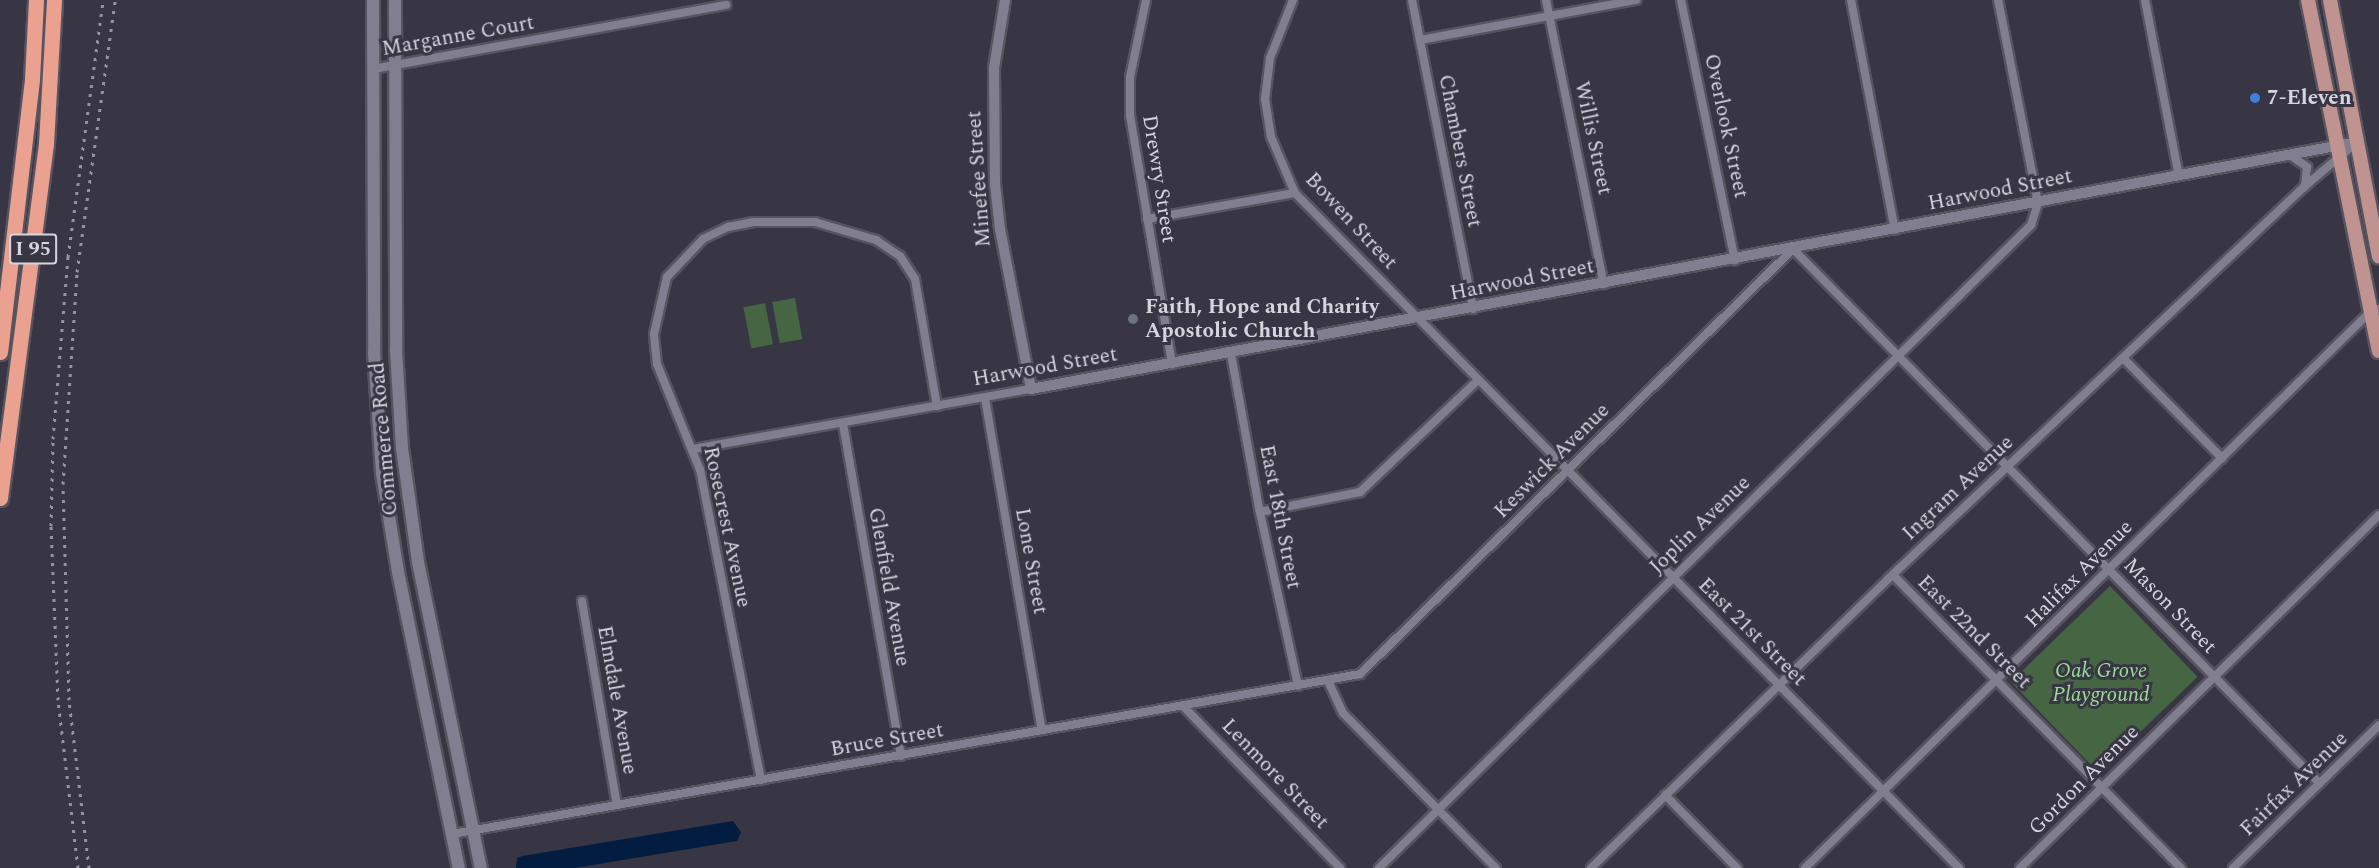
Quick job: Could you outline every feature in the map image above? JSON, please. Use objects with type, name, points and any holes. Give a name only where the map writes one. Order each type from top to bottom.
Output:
[{"type":"highway","name":"I 95","points":[[0,352],[32,79],[36,0]]},
{"type":"highway","name":"I 95","points":[[0,498],[46,144],[54,0]]},
{"type":"main road","name":"Commerce Road","points":[[373,0],[374,352],[382,473],[398,572],[459,868]]},
{"type":"main road","name":"Commerce Road","points":[[395,0],[396,350],[402,448],[418,562],[481,868]]},
{"type":"main road","points":[[2308,0],[2338,151],[2375,310],[2379,351]]},
{"type":"main road","points":[[2330,0],[2357,142],[2376,223],[2379,256]]},
{"type":"main road","points":[[2355,229],[2376,223]]},
{"type":"street","name":"Minefee Street","points":[[1005,0],[993,78],[995,184],[1030,389]]},
{"type":"street","name":"Drewry Street","points":[[1146,0],[1130,77],[1132,133],[1172,364]]},
{"type":"street","name":"Bowen Street","points":[[1293,0],[1270,58],[1265,99],[1271,136],[1295,193],[1418,319]]},
{"type":"street","name":"Chambers Street","points":[[1412,0],[1473,309]]},
{"type":"street","name":"Willis Street","points":[[1546,0],[1604,284]]},
{"type":"street","points":[[1420,40],[1636,0]]},
{"type":"street","name":"Overlook Street","points":[[1681,0],[1735,260]]},
{"type":"street","points":[[1851,0],[1895,230]]},
{"type":"street","points":[[1998,0],[2038,203]]},
{"type":"street","points":[[2145,0],[2179,176]]},
{"type":"street","name":"Marganne Court","points":[[373,69],[726,5]]},
{"type":"street","name":"Harwood Street","points":[[693,449],[1231,354],[2290,155],[2338,151],[2357,142]]},
{"type":"street","name":"Ingram Avenue","points":[[1591,868],[1778,684],[2305,186],[2338,151]]},
{"type":"street","points":[[2290,155],[2307,168],[2305,186]]},
{"type":"street","points":[[1147,219],[1295,193]]},
{"type":"street","name":"Joplin Avenue","points":[[1379,868],[2031,225],[2038,203]]},
{"type":"street","name":"Rosecrest Avenue","points":[[761,780],[693,449],[657,364],[654,333],[667,277],[682,257],[703,239],[728,228],[780,220],[815,222],[876,240],[900,256],[915,279],[938,406]]},
{"type":"street","name":"Mason Street","points":[[1792,249],[2319,783]]},
{"type":"street","name":"Keswick Avenue","points":[[1328,681],[1365,672],[1792,249]]},
{"type":"street","name":"Halifax Avenue","points":[[1805,868],[2375,310]]},
{"type":"street","name":"East 21st Street","points":[[1418,319],[1959,868]]},
{"type":"street","name":"East 18th Street","points":[[1231,354],[1260,512],[1298,686]]},
{"type":"street","points":[[2123,358],[2222,458]]},
{"type":"street","points":[[1260,512],[1360,492],[1478,380]]},
{"type":"street","name":"Lone Street","points":[[985,398],[1042,730]]},
{"type":"street","name":"Glenfield Avenue","points":[[843,424],[901,756]]},
{"type":"street","name":"Gordon Avenue","points":[[2020,868],[2379,515]]},
{"type":"street","name":"East 22nd Street","points":[[1893,575],[2181,868]]},
{"type":"street","name":"Elmdale Avenue","points":[[582,601],[617,805]]},
{"type":"street","points":[[1328,681],[1344,713],[1496,868]]},
{"type":"street","name":"Bruce Street","points":[[452,834],[1328,681]]},
{"type":"street","name":"Lenmore Street","points":[[1183,706],[1340,868]]},
{"type":"street","name":"Fairfax Avenue","points":[[2233,868],[2379,725]]},
{"type":"street","points":[[1665,795],[1737,868]]},
{"type":"green space","points":[[795,298],[802,339],[780,343],[772,302]]},
{"type":"green space","points":[[765,303],[773,344],[751,348],[743,307]]},
{"type":"green space","name":"Oak Grove Playground","points":[[2110,586],[2198,677],[2098,772],[2011,682]]},
{"type":"water","points":[[733,821],[741,832],[737,841],[575,868],[516,868],[517,858],[522,856]]},
{"type":"railway","points":[[78,868],[58,700],[51,526],[53,439],[68,257],[103,0]]},
{"type":"railway","points":[[89,868],[69,700],[63,484],[77,272],[115,0]]},
{"type":"place","name":"7-Eleven","points":[[2255,98]]},
{"type":"place","name":"Faith, Hope and Charity Apostolic Church","points":[[1133,319]]}]
